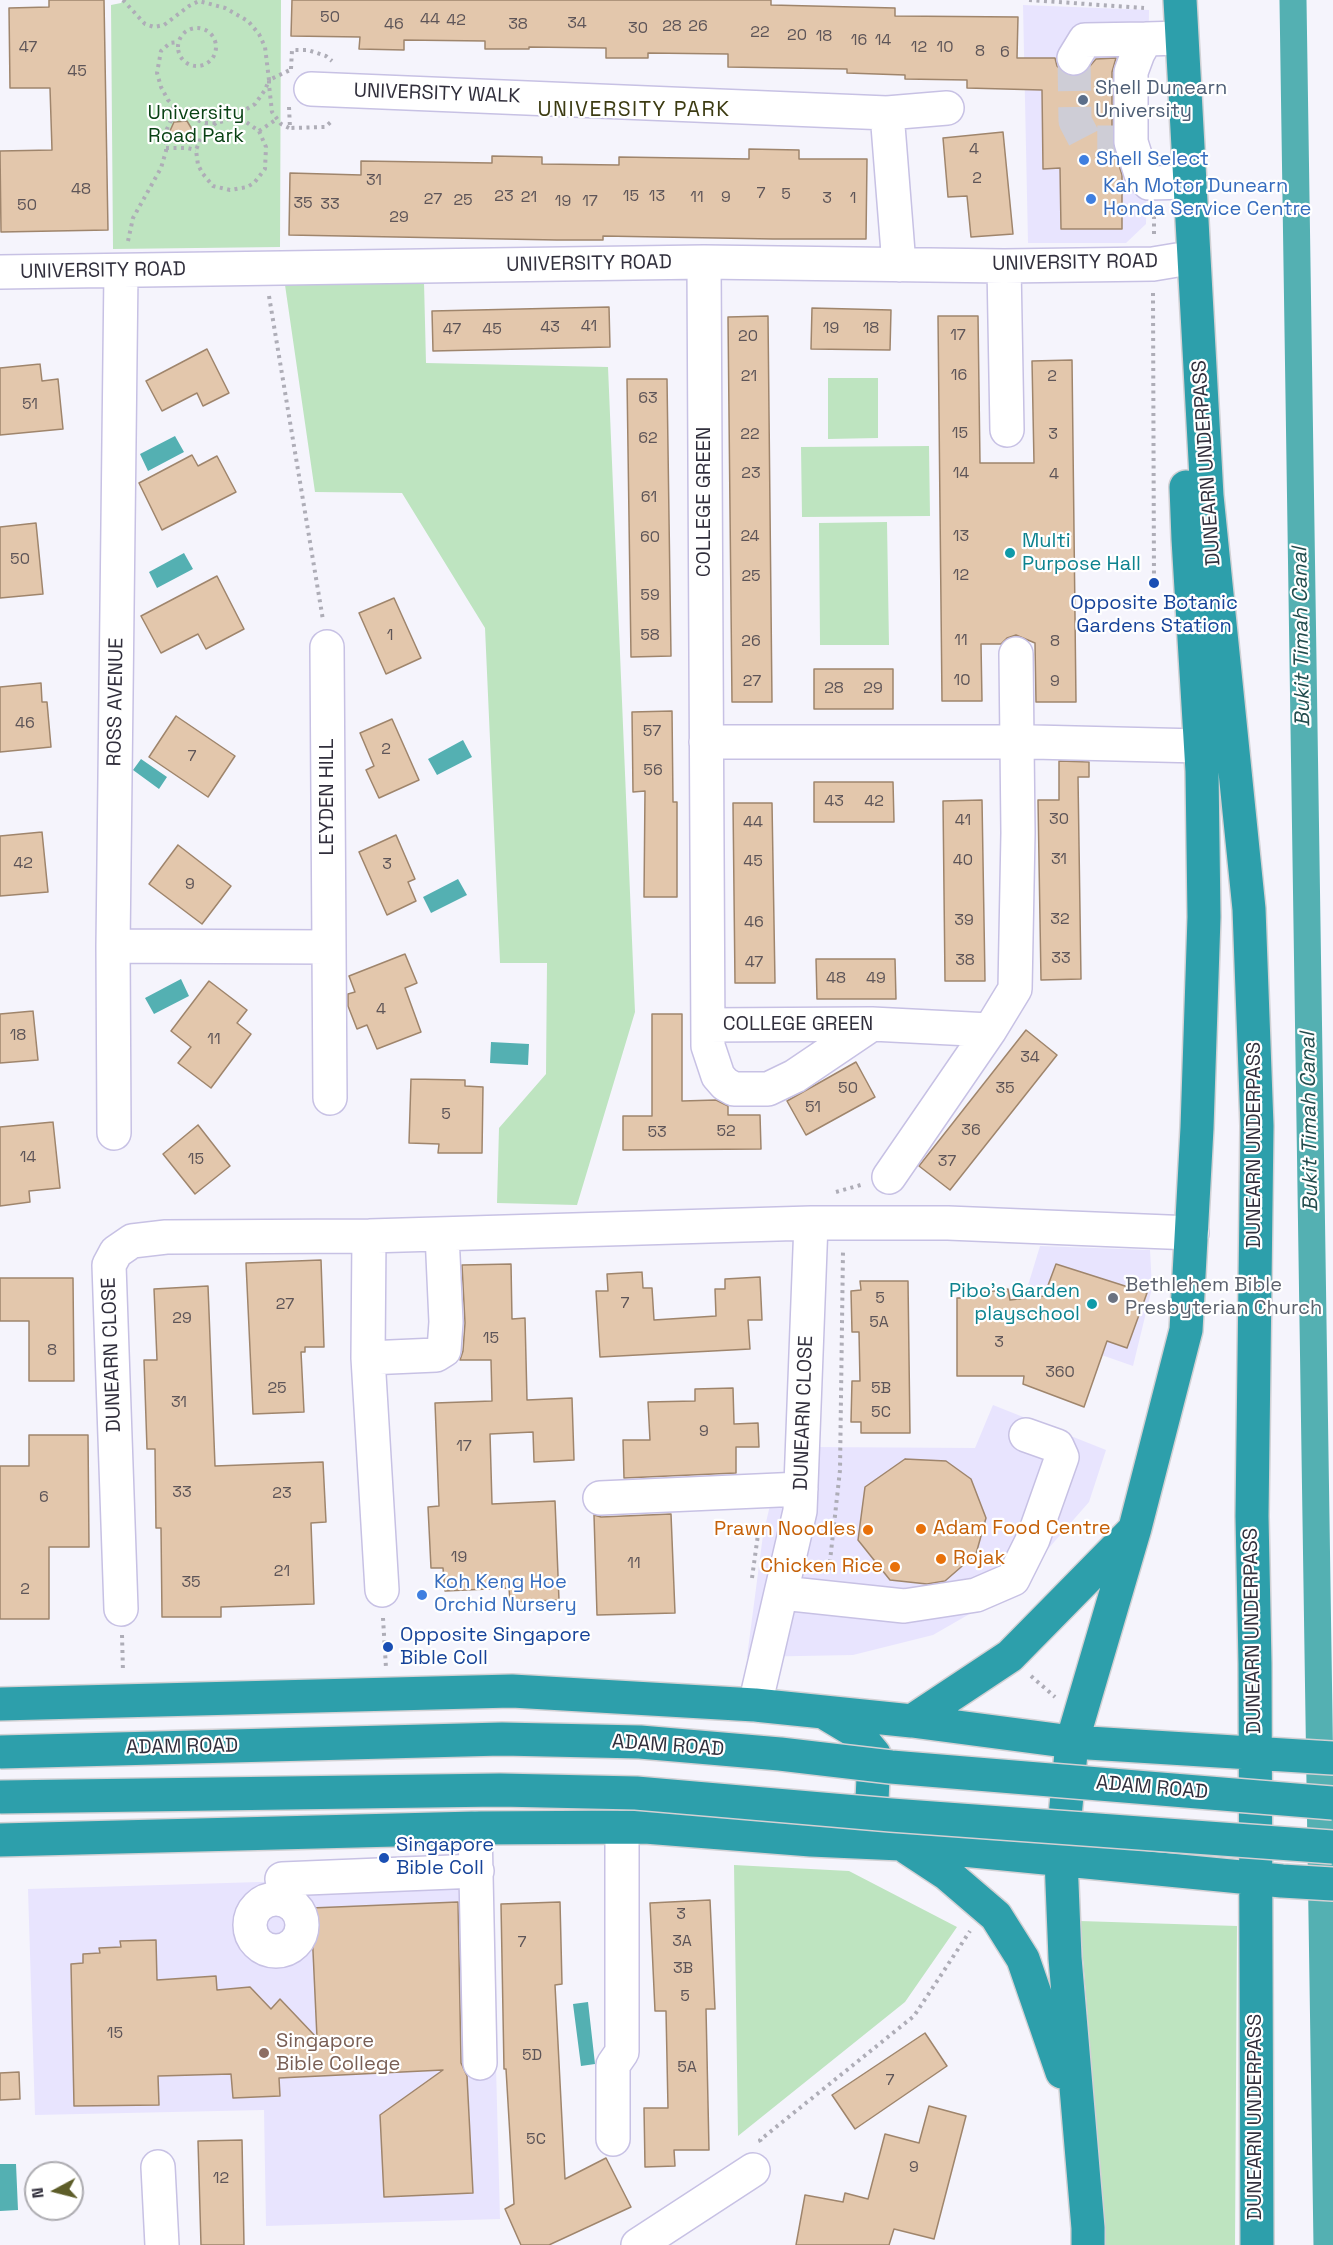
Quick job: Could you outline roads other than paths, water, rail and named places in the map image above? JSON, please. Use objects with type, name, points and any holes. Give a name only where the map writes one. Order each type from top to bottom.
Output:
[{"type":"highway","name":"DUNEARN UNDERPASS","points":[[1160,16],[1181,38],[1207,496],[1250,909],[1257,1126],[1252,1516],[1255,1664],[1254,1936],[1257,2245]]},
{"type":"highway","points":[[1088,2245],[1065,1958],[1061,1859],[1072,1742],[1135,1528],[1186,1330],[1192,1233],[1204,917],[1200,746],[1176,268],[1191,227]]},
{"type":"highway","points":[[912,1721],[1010,1656],[1135,1528]]},
{"type":"highway","points":[[0,1704],[512,1691],[755,1705],[912,1721],[1072,1742],[1333,1758]]},
{"type":"highway","points":[[811,1839],[841,1829],[872,1801],[874,1754],[855,1731],[823,1712]]},
{"type":"highway","name":"ADAM ROAD","points":[[0,1752],[502,1739],[640,1742],[780,1754],[891,1767],[1333,1803]]},
{"type":"highway","points":[[0,1797],[500,1790],[636,1793],[891,1815],[1333,1847]]},
{"type":"highway","points":[[0,1840],[475,1828],[621,1836],[645,1827],[901,1844],[1333,1884]]},
{"type":"highway","points":[[901,1844],[947,1874],[996,1916],[1027,1970],[1079,2122]]},
{"type":"street","points":[[1074,58],[1085,40],[1160,16]]},
{"type":"street","points":[[1160,16],[1138,52],[1131,72],[1128,142],[1141,174],[1149,183],[1189,182]]},
{"type":"street","name":"UNIVERSITY WALK","points":[[297,88],[887,113],[947,108]]},
{"type":"street","points":[[887,113],[899,265]]},
{"type":"street","name":"UNIVERSITY ROAD","points":[[0,272],[125,261],[264,269],[704,262],[1004,266],[1153,264],[1176,268]]},
{"type":"street","name":"ROSS AVENUE","points":[[114,1133],[113,946],[125,261]]},
{"type":"street","name":"COLLEGE GREEN","points":[[704,262],[708,1024],[873,1024],[990,1030]]},
{"type":"street","points":[[1004,266],[1006,430]]},
{"type":"street","name":"LEYDEN HILL","points":[[327,647],[330,1098]]},
{"type":"street","points":[[889,1177],[990,1030],[1015,989],[1016,654]]},
{"type":"street","points":[[706,741],[1017,742],[1200,746]]},
{"type":"street","points":[[113,946],[328,947]]},
{"type":"street","points":[[708,1024],[708,1046],[718,1076],[734,1089],[753,1090],[768,1089],[795,1076],[873,1024]]},
{"type":"street","name":"DUNEARN CLOSE","points":[[122,1609],[109,1265],[116,1252],[132,1241],[166,1237],[442,1234],[830,1213],[948,1223],[1192,1233]]},
{"type":"street","name":"DUNEARN CLOSE","points":[[755,1705],[800,1511],[830,1213]]},
{"type":"street","points":[[368,1358],[436,1355],[444,1350],[446,1322],[442,1234]]},
{"type":"street","points":[[369,1236],[368,1358],[382,1590]]},
{"type":"street","points":[[782,1593],[904,1606],[976,1595],[1013,1578],[1033,1539],[1062,1457],[1057,1446],[1026,1435]]},
{"type":"street","points":[[600,1498],[801,1489]]},
{"type":"street","points":[[475,1828],[480,2062]]},
{"type":"street","points":[[281,1832],[282,1889],[477,1871]]},
{"type":"street","points":[[613,2139],[613,2065],[622,2052],[621,1836]]},
{"type":"street","points":[[158,2167],[162,2245]]},
{"type":"street","points":[[638,2245],[753,2170]]},
{"type":"water","points":[[175,436],[184,452],[148,471],[140,454]]},
{"type":"water","points":[[184,553],[193,569],[157,588],[149,572]]},
{"type":"water","points":[[463,740],[472,757],[437,775],[428,759]]},
{"type":"water","points":[[141,759],[167,777],[159,789],[133,770]]},
{"type":"water","points":[[458,879],[467,895],[431,913],[423,897]]},
{"type":"water","points":[[181,979],[189,996],[154,1014],[145,998]]},
{"type":"water","points":[[491,1042],[529,1044],[528,1065],[490,1063]]},
{"type":"water","points":[[588,2002],[595,2064],[581,2066],[573,2004]]},
{"type":"water","points":[[0,2164],[16,2164],[18,2210],[0,2211]]},
{"type":"waterway","name":"Bukit Timah Canal","points":[[1293,0],[1327,2245]]},
{"type":"tunnel","points":[[1074,58],[1075,121],[1086,142],[1125,142]]},
{"type":"place","name":"Shell Dunearn University","points":[[1083,100]]},
{"type":"place","name":"Shell Select","points":[[1084,160]]},
{"type":"place","name":"Kah Motor Dunearn Honda Service Centre","points":[[1091,199]]},
{"type":"place","name":"Multi Purpose Hall","points":[[1010,553]]},
{"type":"place","name":"Opposite Botanic Gardens Station","points":[[1154,583]]},
{"type":"place","name":"Bethlehem Bible Presbyterian Church","points":[[1113,1298]]},
{"type":"place","name":"Pibo's Garden playschool","points":[[1092,1304]]},
{"type":"place","name":"Adam Food Centre","points":[[921,1529]]},
{"type":"place","name":"Prawn Noodles","points":[[868,1530]]},
{"type":"place","name":"Rojak","points":[[941,1559]]},
{"type":"place","name":"Chicken Rice","points":[[895,1567]]},
{"type":"place","name":"Koh Keng Hoe Orchid Nursery","points":[[422,1595]]},
{"type":"place","name":"Opposite Singapore Bible Coll","points":[[388,1647]]},
{"type":"place","name":"Singapore Bible Coll","points":[[384,1858]]},
{"type":"place","name":"Singapore Bible College","points":[[264,2053]]},
{"type":"district","name":"UNIVERSITY PARK","points":[[634,110]]},
{"type":"park label","name":"University Road Park","points":[[196,126]]}]
